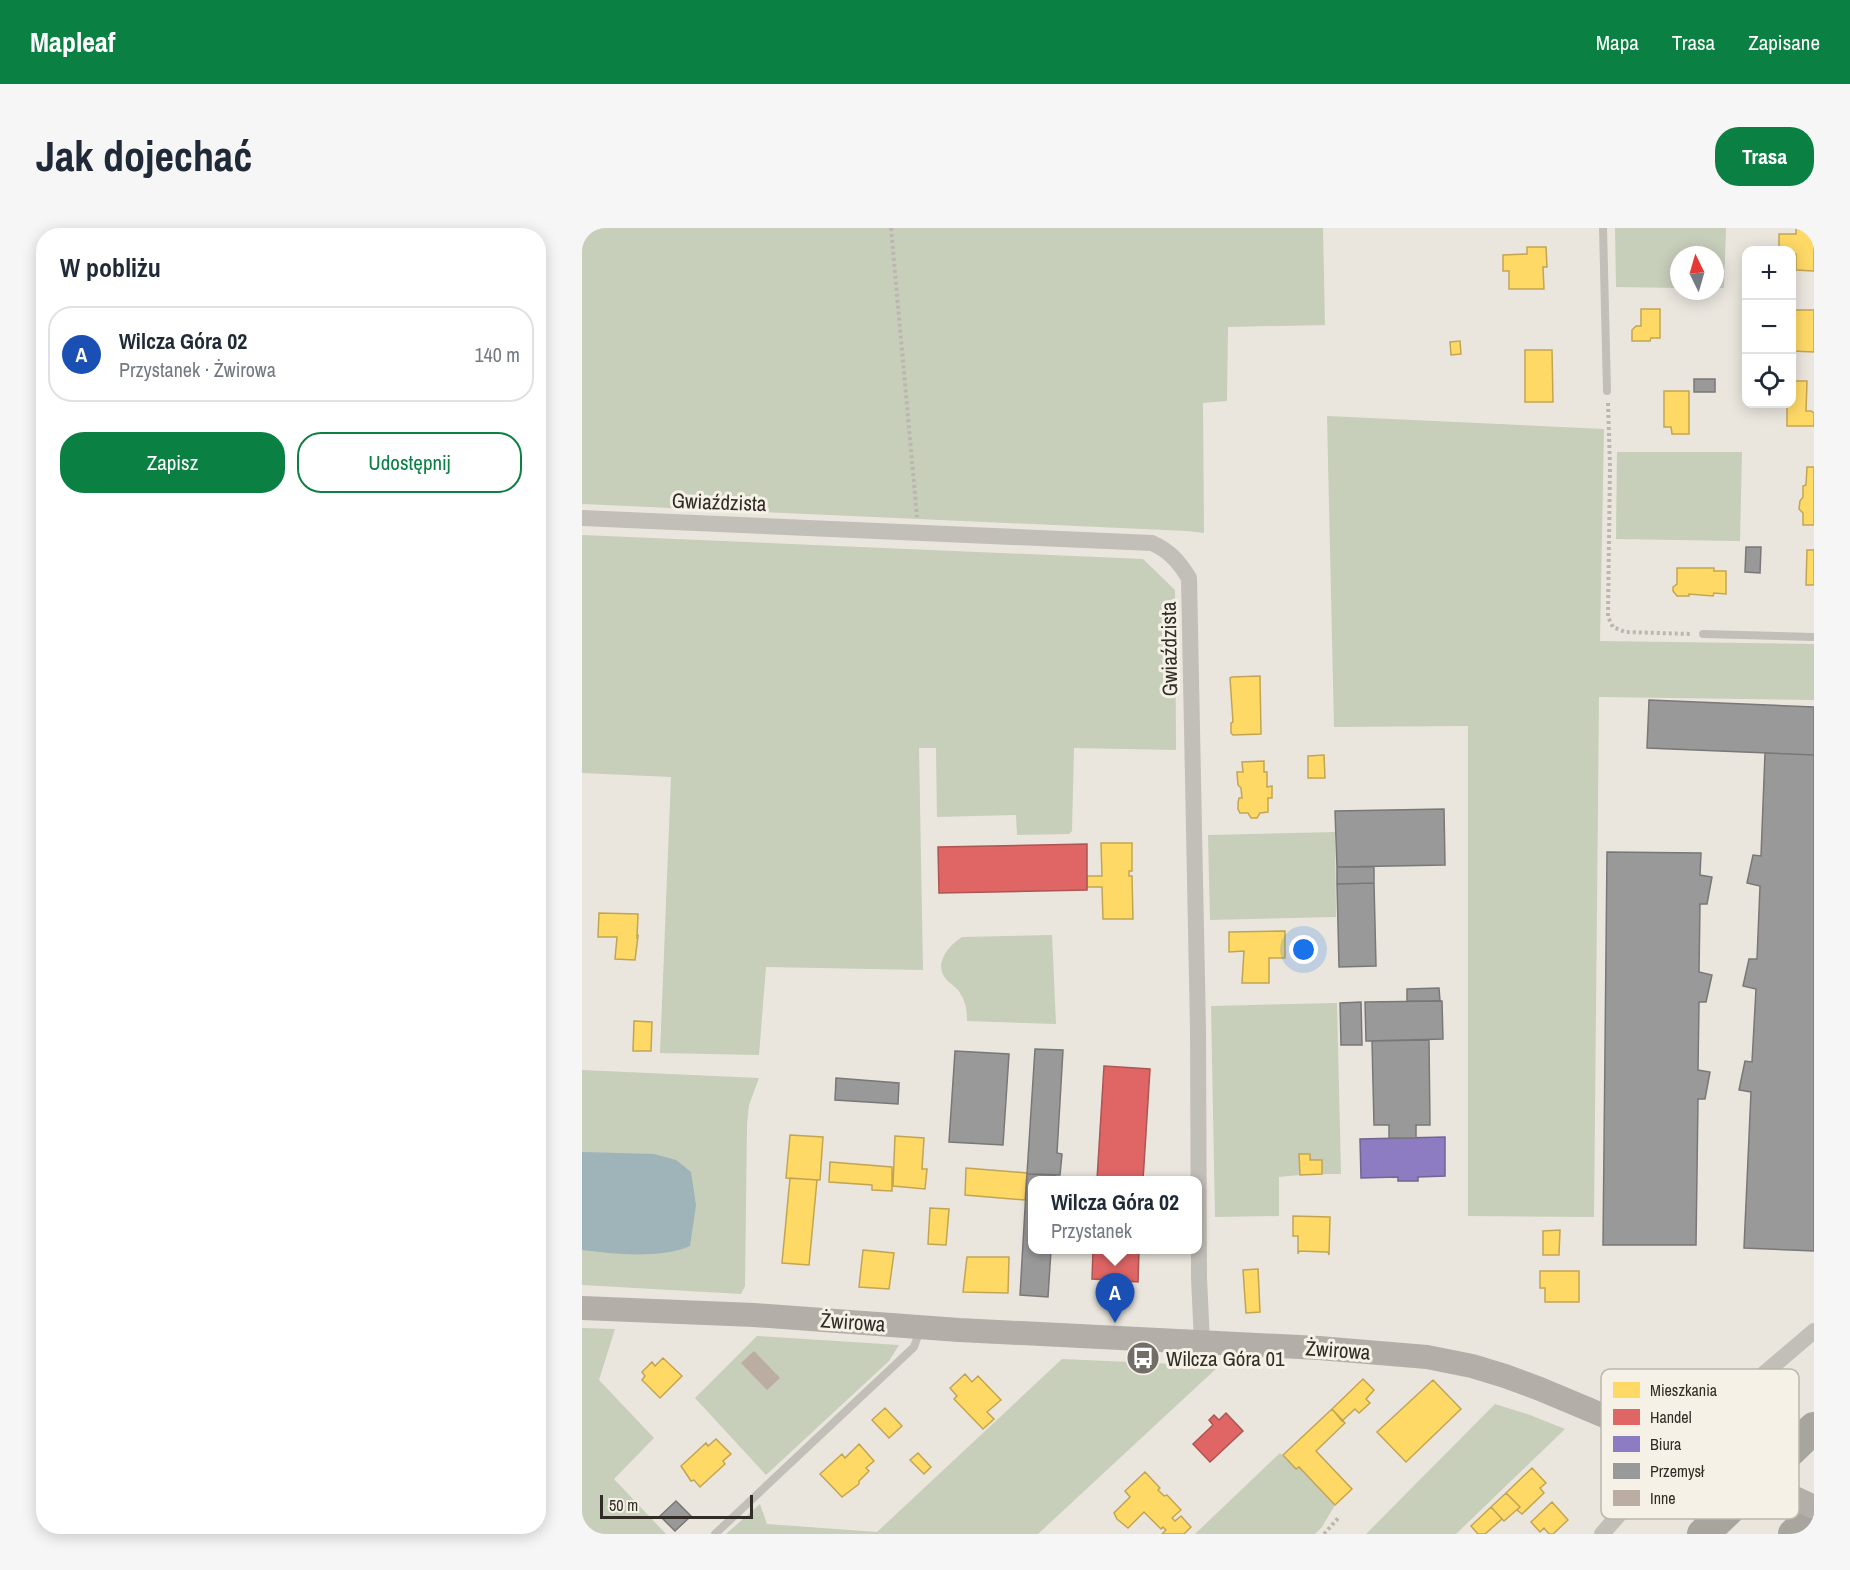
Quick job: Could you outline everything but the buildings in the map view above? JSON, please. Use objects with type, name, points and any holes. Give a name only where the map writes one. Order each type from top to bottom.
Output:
[{"type":"highway","points":[[1799,1442],[1814,1428]]},
{"type":"highway","points":[[1794,1534],[1814,1515]]},
{"type":"highway","points":[[1703,1534],[1719,1519]]},
{"type":"street","name":"Gwiaździsta","points":[[582,518],[1152,543],[1165,549],[1180,562],[1189,578],[1198,1176]]},
{"type":"street","name":"Gwiaździsta","points":[[1198,1254],[1202,1342]]},
{"type":"street","name":"Żwirowa","points":[[582,1308],[754,1315],[921,1327],[1319,1348],[1427,1357],[1497,1374],[1540,1389],[1601,1415]]},
{"type":"street","points":[[1770,1369],[1814,1331]]},
{"type":"street","name":"Żwirowa","points":[[1799,1500],[1814,1507]]},
{"type":"street","points":[[1602,1534],[1615,1519]]},
{"type":"lane","points":[[1603,228],[1607,391]]},
{"type":"lane","points":[[1703,634],[1814,637]]},
{"type":"lane","points":[[715,1534],[914,1347],[921,1327]]},
{"type":"path","points":[[891,228],[918,533]]},
{"type":"path","points":[[1607,391],[1610,466],[1608,617],[1613,627],[1625,632],[1703,634]]},
{"type":"path","points":[[1324,1534],[1340,1516]]},
{"type":"green space","points":[[582,228],[1323,228],[1325,325],[1228,327],[1227,401],[1203,403],[1204,533],[582,504]]},
{"type":"green space","points":[[1615,228],[1726,228],[1724,288],[1724,246],[1670,246],[1670,288],[1616,287]]},
{"type":"green space","points":[[1327,416],[1604,429],[1600,641],[1814,644],[1814,700],[1599,697],[1594,1217],[1468,1216],[1468,726],[1334,727]]},
{"type":"green space","points":[[1617,452],[1742,452],[1740,541],[1616,539]]},
{"type":"green space","points":[[582,535],[1143,559],[1175,590],[1176,750],[1074,748],[1072,831],[1069,834],[1017,835],[1016,815],[937,817],[936,748],[919,748],[923,970],[766,967],[759,1055],[660,1053],[671,777],[582,773]]},
{"type":"green space","points":[[1335,832],[1336,917],[1210,920],[1208,835]]},
{"type":"green space","points":[[1052,935],[1056,1024],[967,1021],[962,996],[947,980],[941,968],[944,956],[952,945],[962,937]]},
{"type":"green space","points":[[1337,1003],[1341,1174],[1322,1174],[1322,1160],[1310,1160],[1309,1154],[1300,1154],[1300,1175],[1279,1177],[1279,1216],[1215,1217],[1211,1006]]},
{"type":"green space","points":[[582,1070],[759,1078],[749,1105],[747,1124],[745,1286],[741,1294],[582,1285]]},
{"type":"green space","points":[[582,1328],[615,1329],[599,1380],[654,1438],[614,1479],[666,1534],[582,1534]]},
{"type":"green space","points":[[757,1336],[899,1345],[889,1361],[766,1475],[695,1398]]},
{"type":"green space","points":[[1062,1359],[1219,1366],[1038,1534],[726,1534],[760,1504],[767,1524],[877,1532]]},
{"type":"green space","points":[[1495,1404],[1565,1429],[1456,1534],[1366,1534]]},
{"type":"green space","points":[[1280,1453],[1296,1469],[1299,1467],[1335,1505],[1315,1534],[1195,1534]]},
{"type":"water","points":[[582,1152],[654,1154],[676,1160],[691,1172],[696,1205],[690,1246],[665,1253],[651,1254],[582,1250]]},
{"type":"place","name":"Wilcza Góra 02","points":[[1115,1323]]},
{"type":"place","name":"Wilcza Góra 01","points":[[1143,1358]]}]
